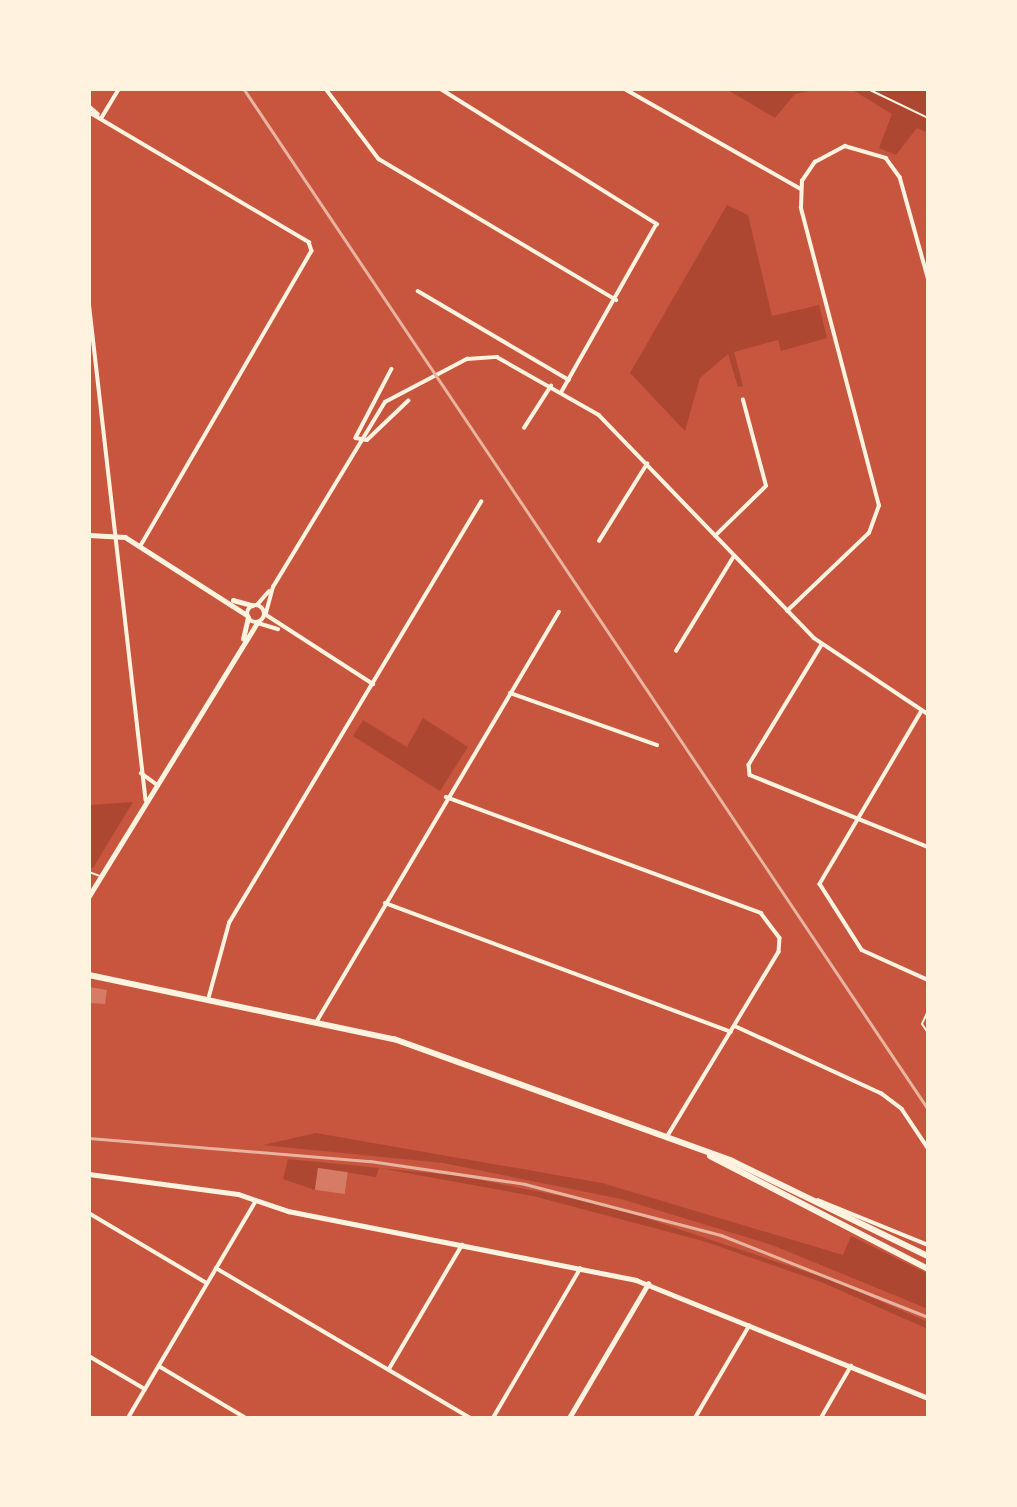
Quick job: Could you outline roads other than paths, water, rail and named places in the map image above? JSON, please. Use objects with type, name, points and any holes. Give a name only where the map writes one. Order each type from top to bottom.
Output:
[{"type":"main road","points":[[89,975],[394,1039],[708,1155],[813,1200],[928,1256]]},
{"type":"main road","points":[[708,1155],[724,1168],[928,1269]]},
{"type":"street","points":[[102,117],[119,89]]},
{"type":"street","points":[[326,89],[379,159],[616,300]]},
{"type":"street","points":[[441,89],[657,224],[562,392]]},
{"type":"street","points":[[625,89],[801,189]]},
{"type":"street","points":[[89,106],[102,117],[309,242],[313,251],[141,546]]},
{"type":"street","points":[[89,112],[102,117]]},
{"type":"street","points":[[787,611],[869,533],[879,506],[801,189],[815,162],[834,149],[879,153],[900,177],[928,277]]},
{"type":"street","points":[[418,291],[569,380]]},
{"type":"street","points":[[89,301],[140,771],[146,800]]},
{"type":"street","points":[[89,896],[240,646],[265,613],[273,587],[385,402],[417,381],[448,368],[496,357],[599,415],[822,645],[928,714]]},
{"type":"street","points":[[360,442],[357,429],[392,369]]},
{"type":"street","points":[[524,428],[551,386]]},
{"type":"street","points":[[715,537],[766,486],[743,400]]},
{"type":"street","points":[[360,442],[408,401]]},
{"type":"street","points":[[599,541],[647,464]]},
{"type":"street","points":[[208,1000],[229,923],[481,502]]},
{"type":"street","points":[[89,536],[114,534],[141,546],[229,598],[257,623],[284,631]]},
{"type":"street","points":[[676,651],[734,556]]},
{"type":"street","points":[[240,646],[248,616],[273,587]]},
{"type":"street","points":[[229,598],[255,605],[284,631],[373,684]]},
{"type":"street","points":[[317,1021],[446,797],[559,612]]},
{"type":"street","points":[[822,645],[749,765],[756,781],[859,817],[928,846]]},
{"type":"street","points":[[510,693],[657,745]]},
{"type":"street","points":[[922,711],[820,884],[862,950],[928,980]]},
{"type":"street","points":[[140,771],[156,784]]},
{"type":"street","points":[[446,797],[761,913],[780,938],[779,952],[667,1139]]},
{"type":"street","points":[[384,903],[731,1032]]},
{"type":"street","points":[[735,1026],[881,1093],[902,1109],[928,1148]]},
{"type":"street","points":[[89,1174],[257,1199],[648,1284],[928,1398]]},
{"type":"street","points":[[128,1418],[257,1199]]},
{"type":"street","points":[[813,1200],[844,1206],[928,1245]]},
{"type":"street","points":[[89,1213],[207,1283]]},
{"type":"street","points":[[389,1369],[462,1245]]},
{"type":"street","points":[[216,1268],[471,1418]]},
{"type":"street","points":[[492,1418],[580,1269]]},
{"type":"street","points":[[569,1418],[648,1284]]},
{"type":"street","points":[[695,1418],[749,1326]]},
{"type":"street","points":[[89,1356],[145,1389]]},
{"type":"street","points":[[159,1366],[246,1418]]},
{"type":"street","points":[[821,1418],[851,1366]]},
{"type":"lane","points":[[89,872],[101,877]]},
{"type":"lane","points":[[928,1011],[922,1024],[928,1032]]},
{"type":"railway","points":[[244,89],[928,1109]]},
{"type":"railway","points":[[89,1138],[370,1161],[525,1184],[721,1235],[928,1317]]}]
